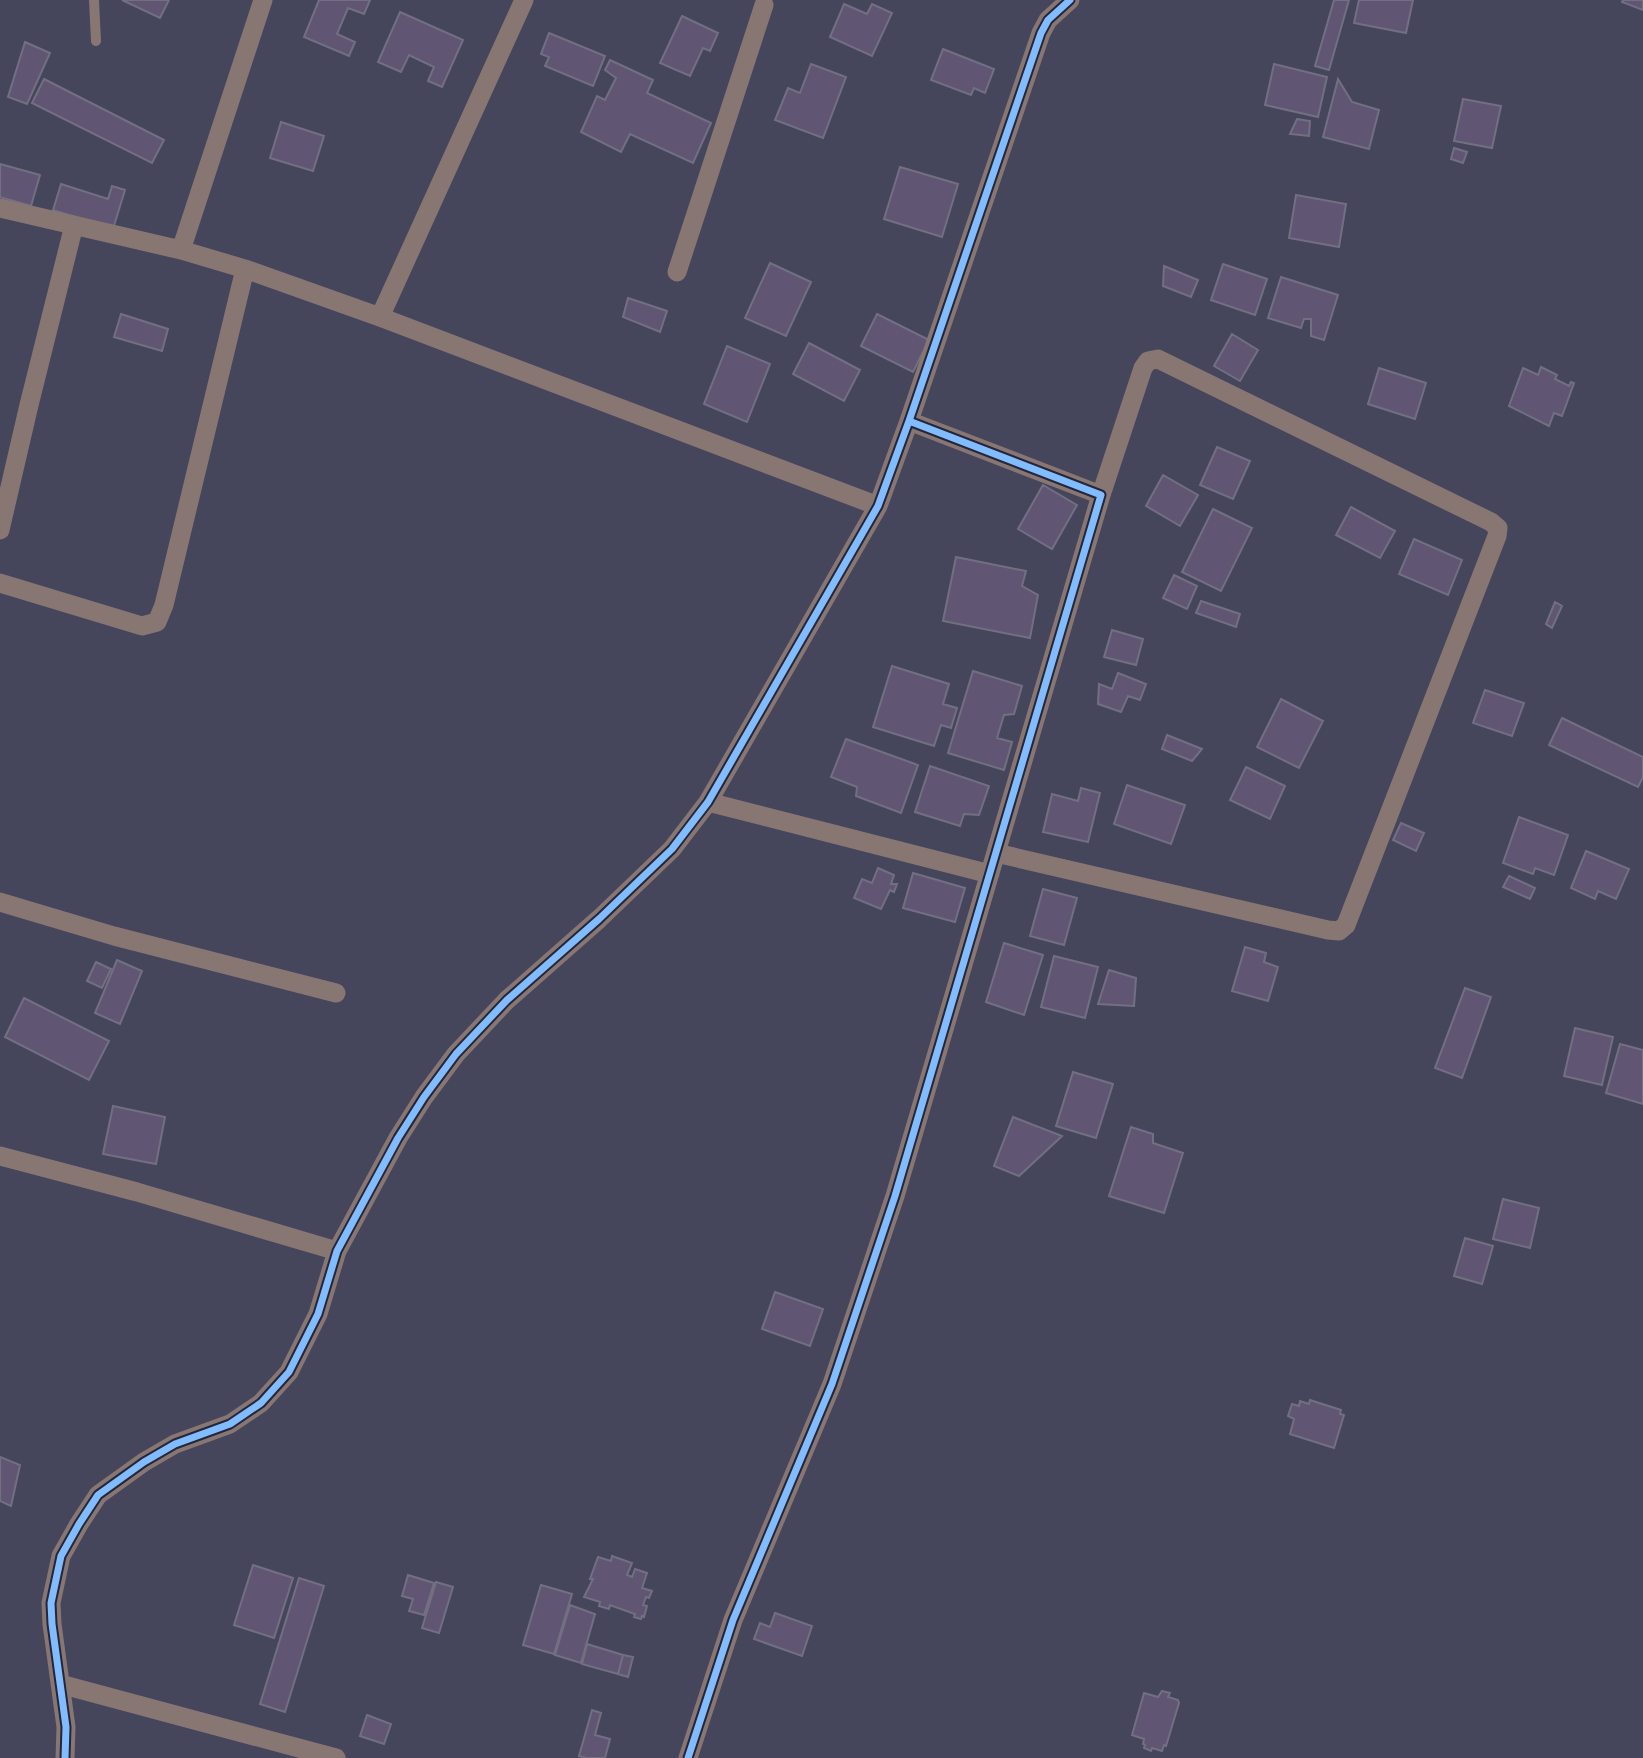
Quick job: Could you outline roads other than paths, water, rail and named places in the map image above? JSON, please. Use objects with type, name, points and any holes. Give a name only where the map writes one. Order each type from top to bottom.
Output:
[{"type":"street","points":[[181,250],[263,0]]},
{"type":"street","points":[[380,317],[524,0]]},
{"type":"street","points":[[65,1758],[66,1727],[51,1603],[61,1556],[79,1524],[98,1495],[174,1444],[230,1424],[261,1403],[289,1372],[318,1314],[337,1251],[398,1138],[424,1097],[456,1054],[507,1000],[599,919],[672,849],[708,803],[878,506],[1041,33],[1048,20],[1070,0]]},
{"type":"street","points":[[677,272],[761,2]]},
{"type":"street","points":[[0,208],[181,250],[245,269],[380,317],[878,506]]},
{"type":"street","points":[[0,530],[74,225]]},
{"type":"street","points":[[0,583],[142,626],[157,622],[164,605],[245,269]]},
{"type":"street","points":[[688,1758],[733,1620],[832,1384],[895,1196],[1101,495],[1143,368],[1148,361],[1158,359],[1491,522],[1497,528],[1497,536],[1346,925],[1339,931],[996,853]]},
{"type":"street","points":[[909,421],[1101,495]]},
{"type":"street","points":[[708,803],[990,874]]},
{"type":"street","points":[[0,902],[114,936],[336,993]]},
{"type":"street","points":[[0,1156],[137,1192],[337,1251]]},
{"type":"street","points":[[60,1684],[336,1758]]},
{"type":"lane","points":[[94,0],[96,41]]}]
